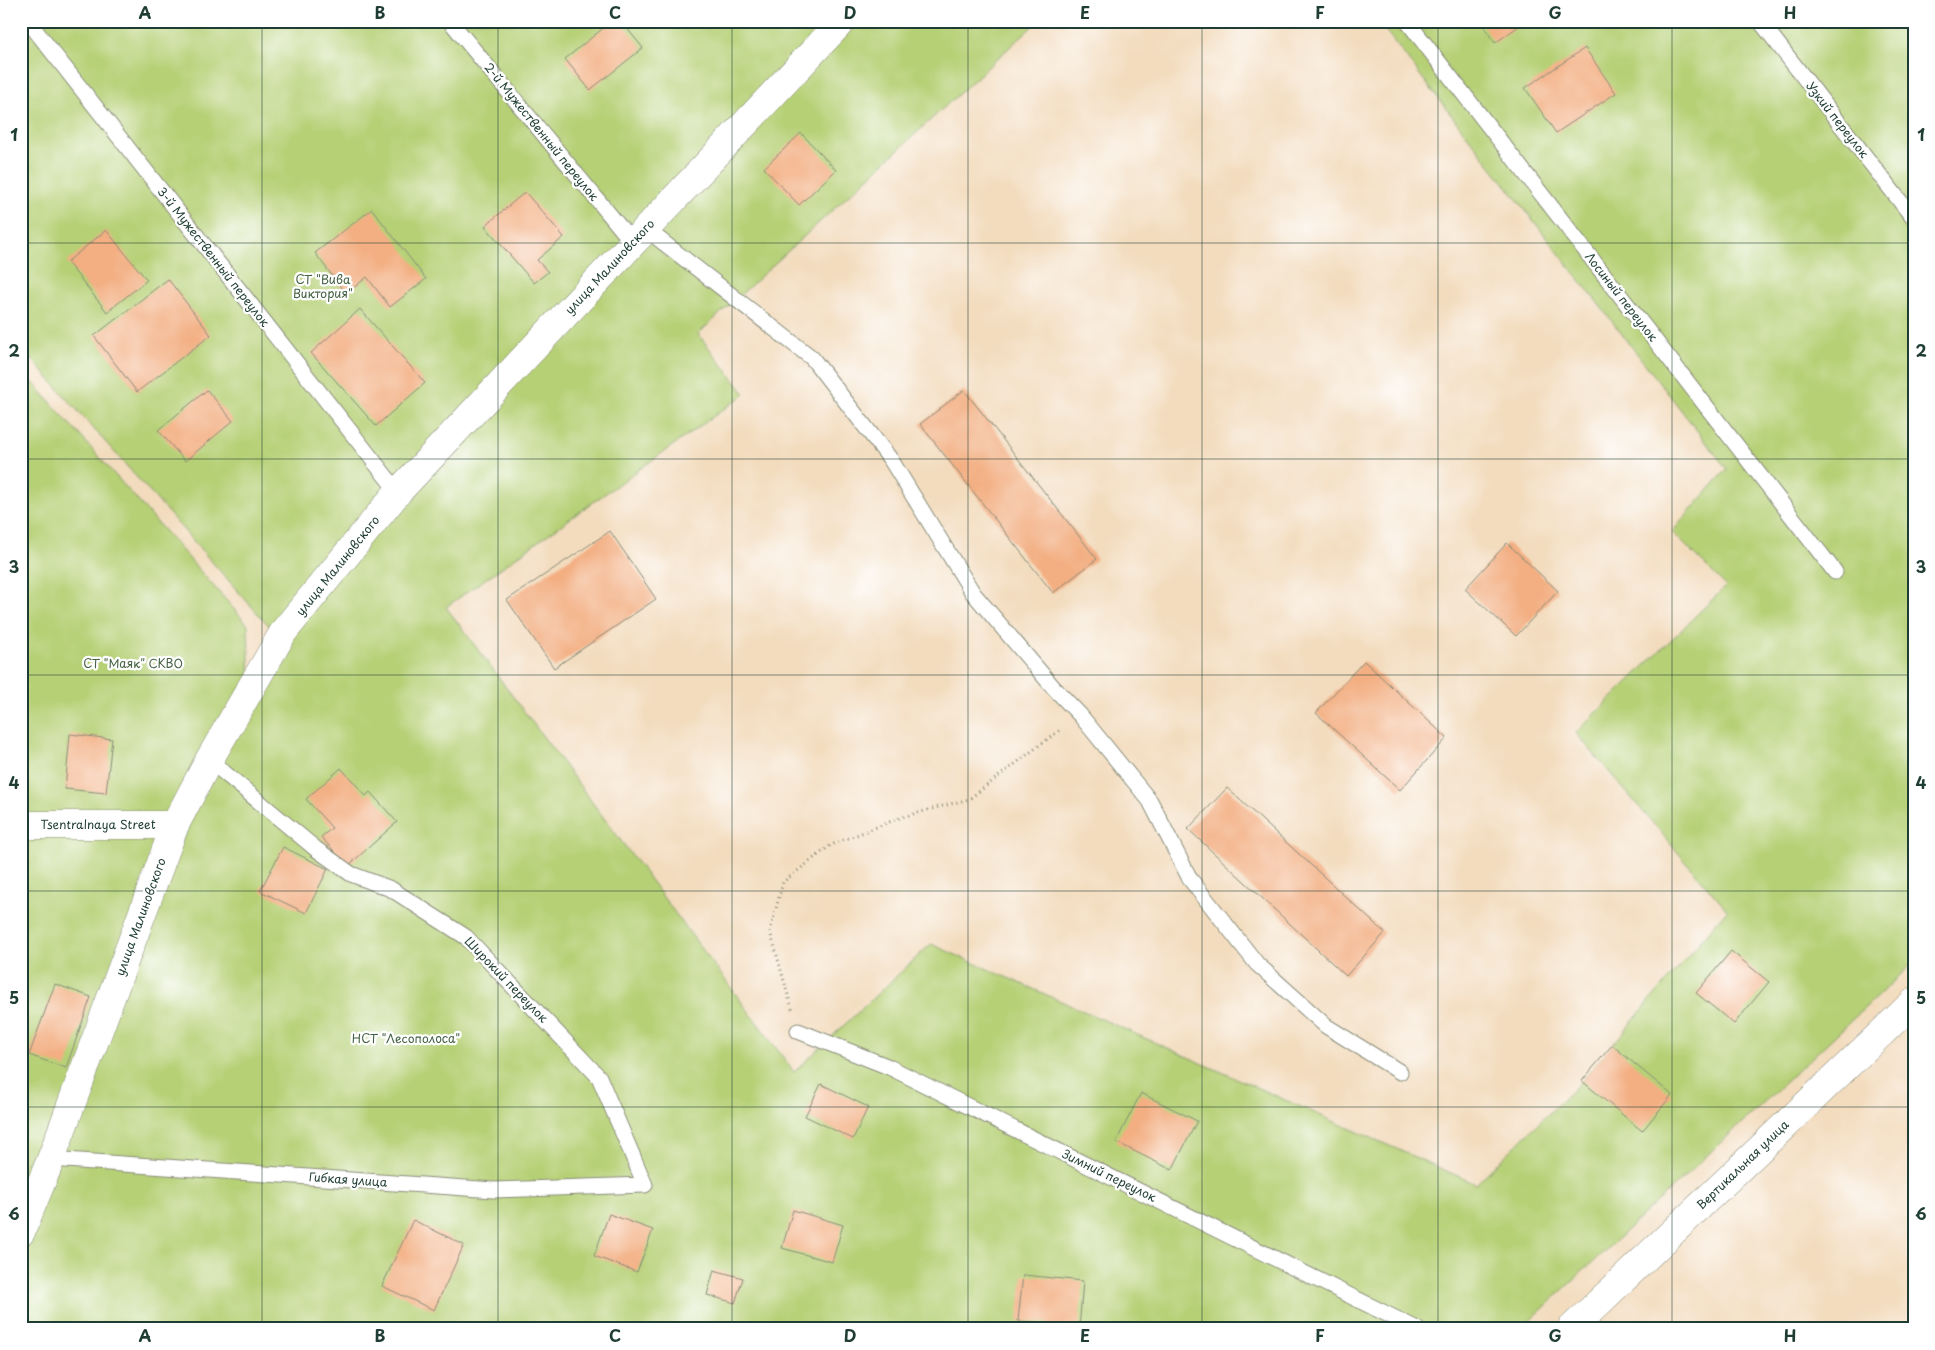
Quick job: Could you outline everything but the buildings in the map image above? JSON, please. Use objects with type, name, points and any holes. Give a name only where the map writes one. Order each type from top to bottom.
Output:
[{"type":"street","name":"улица Малиновского","points":[[21,1232],[51,1159],[175,825],[209,760],[284,631],[398,492],[842,21]]},
{"type":"street","name":"Tsentralnaya Street","points":[[21,825],[175,825]]},
{"type":"street","name":"Вертикальная улица","points":[[1571,1329],[1914,1002]]},
{"type":"lane","name":"3-й Мужественный переулок","points":[[28,21],[398,492]]},
{"type":"lane","name":"2-й Мужественный переулок","points":[[450,21],[639,236],[812,358],[890,460],[972,593],[1053,687],[1080,715],[1150,801],[1190,879],[1257,964],[1326,1026],[1400,1072]]},
{"type":"lane","name":"Лосиный переулок","points":[[1407,21],[1835,572]]},
{"type":"lane","name":"Узкий переулок","points":[[1760,21],[1914,219]]},
{"type":"lane","name":"Широкий переулок","points":[[209,760],[316,849],[351,874],[391,888],[466,937],[599,1077],[645,1185]]},
{"type":"lane","name":"Зимний переулок","points":[[798,1031],[888,1067],[1417,1329]]},
{"type":"lane","name":"Гибкая улица","points":[[51,1159],[494,1190],[645,1185]]},
{"type":"path","points":[[798,1031],[770,931],[783,882],[831,845],[902,817],[969,799],[1080,715]]},
{"type":"green space","name":"НСТ \"Лесополоса\"","points":[[21,21],[1038,21],[698,334],[745,394],[446,607],[794,1072],[931,944],[1476,1184],[1582,1081],[1727,910],[1576,733],[1726,586],[1672,532],[1727,469],[1378,21],[1914,21],[1914,962],[1521,1329],[21,1329],[21,1235],[176,825],[283,640],[21,347]]},
{"type":"green space","name":"СТ \"Маяк\" СКВО","points":[[21,369],[248,625],[250,686],[21,1200]]},
{"type":"park label","name":"СТ \"Вива Виктория\"","points":[[323,287]]}]
